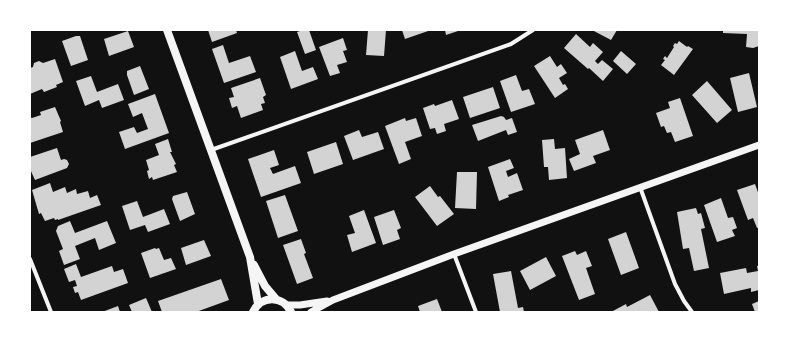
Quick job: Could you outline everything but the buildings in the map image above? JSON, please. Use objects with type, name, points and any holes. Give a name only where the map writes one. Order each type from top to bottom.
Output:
[{"type":"main road","points":[[167,30],[250,257],[265,286],[276,299]]},
{"type":"main road","points":[[250,257],[258,304]]},
{"type":"main road","points":[[253,312],[258,304],[270,299],[282,301],[289,308]]},
{"type":"street","points":[[211,150],[511,44],[533,30]]},
{"type":"street","points":[[311,312],[333,300],[454,254],[759,145]]},
{"type":"street","points":[[640,187],[675,284],[692,312]]},
{"type":"street","points":[[454,254],[476,312]]},
{"type":"street","points":[[30,259],[51,312]]},
{"type":"street","points":[[289,308],[333,300]]}]
